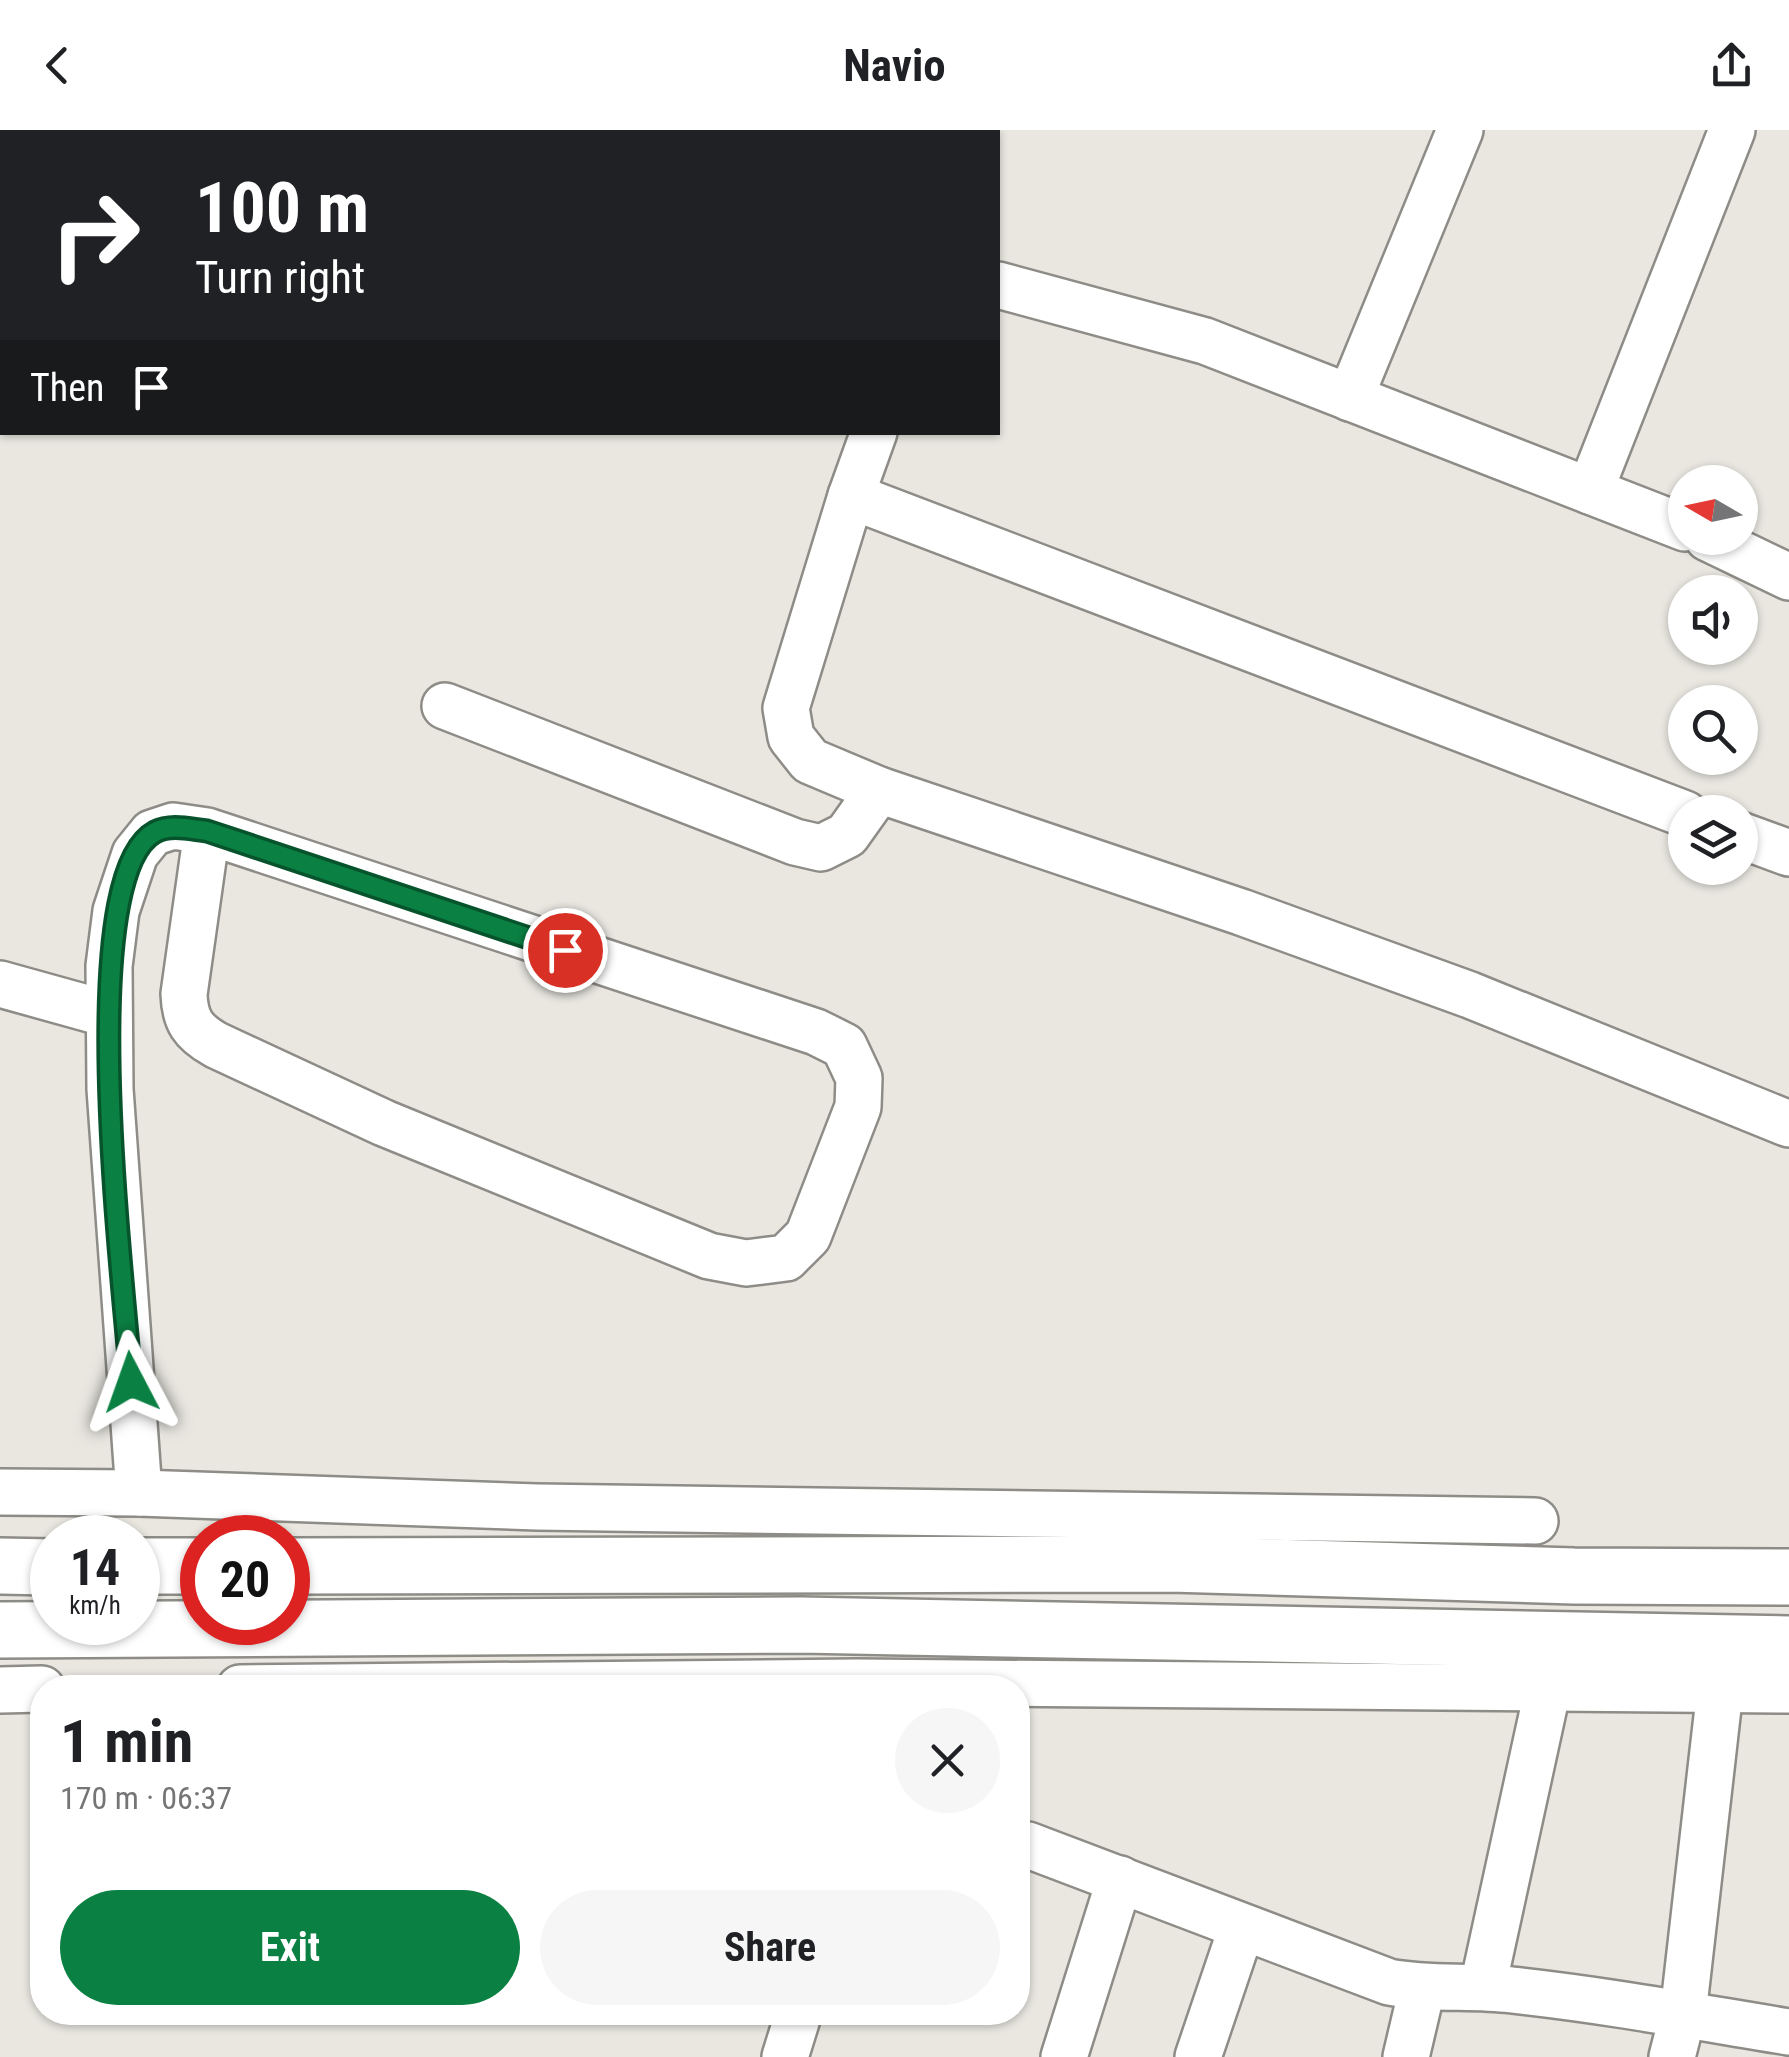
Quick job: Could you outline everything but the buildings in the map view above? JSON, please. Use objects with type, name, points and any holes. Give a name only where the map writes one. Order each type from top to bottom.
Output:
[{"type":"main road","points":[[310,1566],[1171,1564],[1574,1576],[1789,1577]]},
{"type":"main road","points":[[0,1566],[30,1566]]},
{"type":"main road","points":[[0,1630],[802,1625],[1789,1644]]},
{"type":"street","points":[[1350,398],[1460,130]]},
{"type":"street","points":[[1590,491],[1732,130]]},
{"type":"street","points":[[1000,286],[1205,341],[1668,521]]},
{"type":"street","points":[[873,435],[786,708],[791,738],[810,760],[879,790],[1242,912],[1452,989],[1789,1124]]},
{"type":"street","points":[[851,496],[1668,808]]},
{"type":"street","points":[[1743,555],[1789,577]]},
{"type":"street","points":[[445,706],[795,842],[820,848],[847,836],[879,790]]},
{"type":"street","points":[[139,1493],[108,1014],[116,911],[135,854],[152,833],[173,826],[207,831],[798,1026],[844,1046],[859,1078],[858,1107],[808,1236],[786,1258],[746,1263],[709,1256],[384,1123],[200,1036],[185,1018],[184,994],[207,831]]},
{"type":"street","points":[[1758,842],[1789,853]]},
{"type":"street","points":[[0,984],[108,1014]]},
{"type":"street","points":[[0,1492],[139,1493],[537,1508],[1535,1521]]},
{"type":"street","points":[[1030,1685],[1789,1690]]},
{"type":"street","points":[[1483,1986],[1548,1688]]},
{"type":"street","points":[[0,1690],[30,1690]]},
{"type":"street","points":[[1677,2036],[1720,1690]]},
{"type":"street","points":[[1030,1846],[1389,1982],[1422,1989],[1483,1986],[1677,2036],[1789,2032]]},
{"type":"street","points":[[1064,2057],[1120,1880]]},
{"type":"street","points":[[1198,2057],[1242,1927]]},
{"type":"street","points":[[1406,2057],[1422,1989]]},
{"type":"street","points":[[785,2057],[794,2025]]},
{"type":"route","points":[[131,1382],[110,1089],[109,966],[116,911],[135,854],[152,833],[173,826],[207,831],[565,950]]}]
